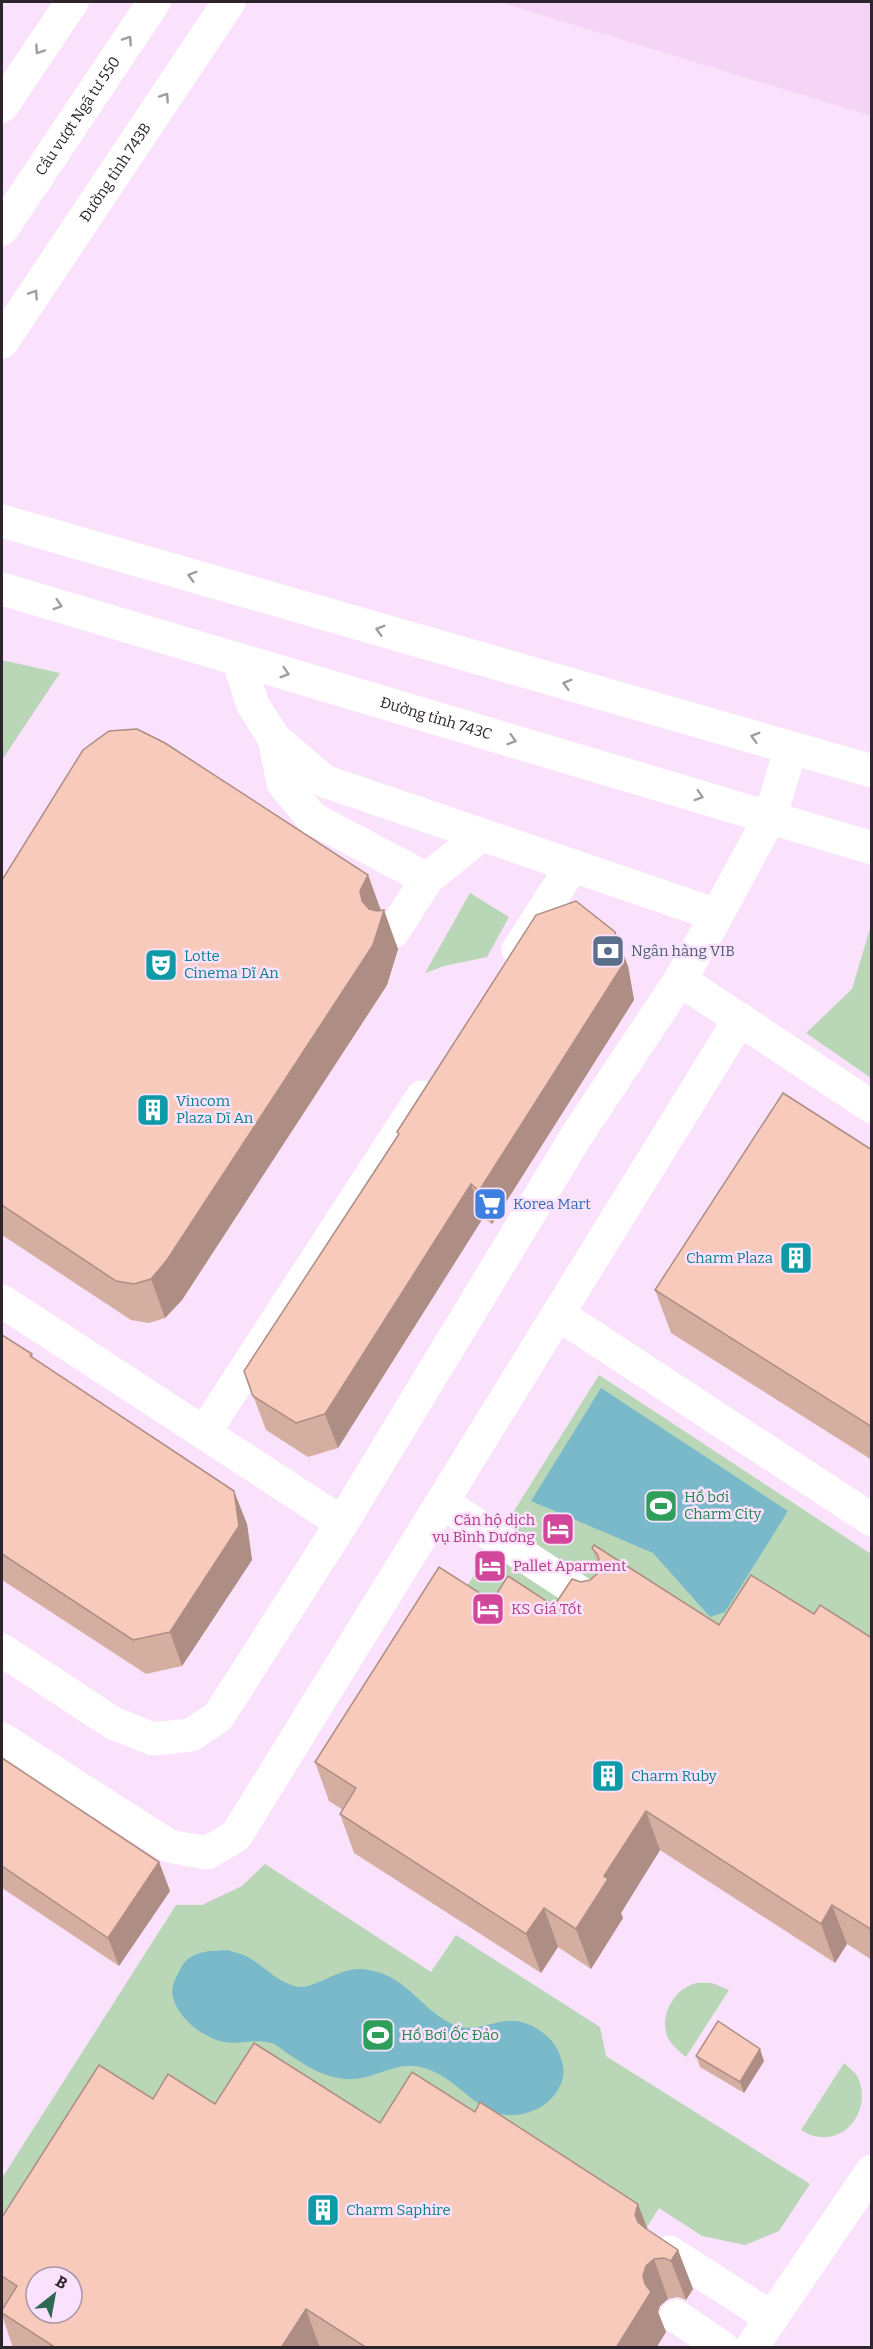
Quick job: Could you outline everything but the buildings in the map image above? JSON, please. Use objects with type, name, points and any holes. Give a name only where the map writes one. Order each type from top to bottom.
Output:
[{"type":"main road","points":[[2,106],[72,2]]},
{"type":"main road","name":"Cầu vượt Ngã tư 550","points":[[2,229],[154,2]]},
{"type":"main road","name":"Đường tỉnh 743B","points":[[2,342],[229,2]]},
{"type":"main road","points":[[2,521],[872,771]]},
{"type":"main road","name":"Đường tỉnh 743C","points":[[2,589],[872,848]]},
{"type":"main road","points":[[238,659],[253,705],[274,738],[324,782],[717,915]]},
{"type":"main road","points":[[274,738],[283,783],[312,818],[427,879]]},
{"type":"main road","points":[[2,1650],[113,1723],[153,1739],[191,1736],[218,1717],[342,1523],[577,1134],[680,980],[770,817],[790,748]]},
{"type":"main road","points":[[393,932],[427,879],[480,836]]},
{"type":"main road","points":[[501,976],[572,866]]},
{"type":"main road","points":[[680,980],[872,1107]]},
{"type":"main road","points":[[2,1739],[169,1846],[207,1852],[236,1836],[740,1019]]},
{"type":"main road","points":[[204,1433],[436,1075]]},
{"type":"main road","points":[[2,1301],[342,1523]]},
{"type":"main road","points":[[558,1314],[872,1520]]},
{"type":"main road","points":[[442,1502],[596,1603]]},
{"type":"main road","points":[[752,2348],[872,2171]]},
{"type":"main road","points":[[669,2252],[772,2318]]},
{"type":"main road","points":[[676,2316],[723,2348]]},
{"type":"shaded area","points":[[499,2],[871,2],[871,116]]},
{"type":"green space","points":[[2,660],[60,673],[2,760]]},
{"type":"green space","points":[[470,893],[509,917],[487,957],[444,966],[425,973]]},
{"type":"green space","points":[[871,925],[871,1078],[806,1033],[852,989]]},
{"type":"green space","points":[[599,1375],[871,1554],[871,1668],[734,1665],[569,1646],[454,1607]]},
{"type":"green space","points":[[265,1864],[431,1972],[456,1935],[600,2027],[606,2056],[810,2184],[779,2231],[745,2245],[702,2236],[659,2208],[645,2230],[390,2150],[226,2123],[2,2259],[2,2178],[176,1905],[202,1905],[242,1886]]},
{"type":"green space","points":[[697,1983],[712,1983],[729,1990],[686,2057],[667,2036],[665,2020],[667,2012],[674,1998],[686,1987]]},
{"type":"green space","points":[[844,2063],[856,2074],[861,2088],[862,2099],[859,2111],[847,2129],[837,2135],[812,2136],[801,2130]]},
{"type":"water","name":"Hồ bơi Charm City","points":[[601,1388],[788,1511],[725,1612],[710,1617],[653,1553],[531,1501]]},
{"type":"water","name":"Hồ Bơi Ốc Đảo","points":[[228,1950],[246,1956],[281,1980],[294,1986],[309,1986],[352,1969],[377,1972],[401,1983],[440,2017],[463,2028],[474,2028],[505,2021],[528,2024],[542,2032],[555,2046],[563,2066],[562,2082],[554,2096],[541,2107],[518,2115],[502,2114],[475,2101],[436,2072],[420,2067],[401,2067],[357,2079],[339,2078],[315,2070],[273,2044],[259,2041],[229,2043],[215,2039],[190,2024],[178,2009],[172,1989],[182,1966],[191,1957],[202,1952]]},
{"type":"place","name":"Ngân hàng VIB","points":[[608,951]]},
{"type":"place","name":"Lotte Cinema Dĩ An","points":[[161,965]]},
{"type":"place","name":"Vincom Plaza Dĩ An","points":[[153,1110]]},
{"type":"place","name":"Korea Mart","points":[[490,1204]]},
{"type":"place","name":"Charm Plaza","points":[[796,1258]]},
{"type":"place","name":"Hồ bơi Charm City","points":[[661,1506]]},
{"type":"place","name":"Căn hộ dịch vụ Bình Dương","points":[[558,1529]]},
{"type":"place","name":"Pallet Aparment","points":[[490,1566]]},
{"type":"place","name":"KS Giá Tốt","points":[[488,1609]]},
{"type":"place","name":"Charm Ruby","points":[[608,1776]]},
{"type":"place","name":"Hồ Bơi Ốc Đảo","points":[[378,2035]]},
{"type":"place","name":"Charm Saphire","points":[[323,2210]]}]
